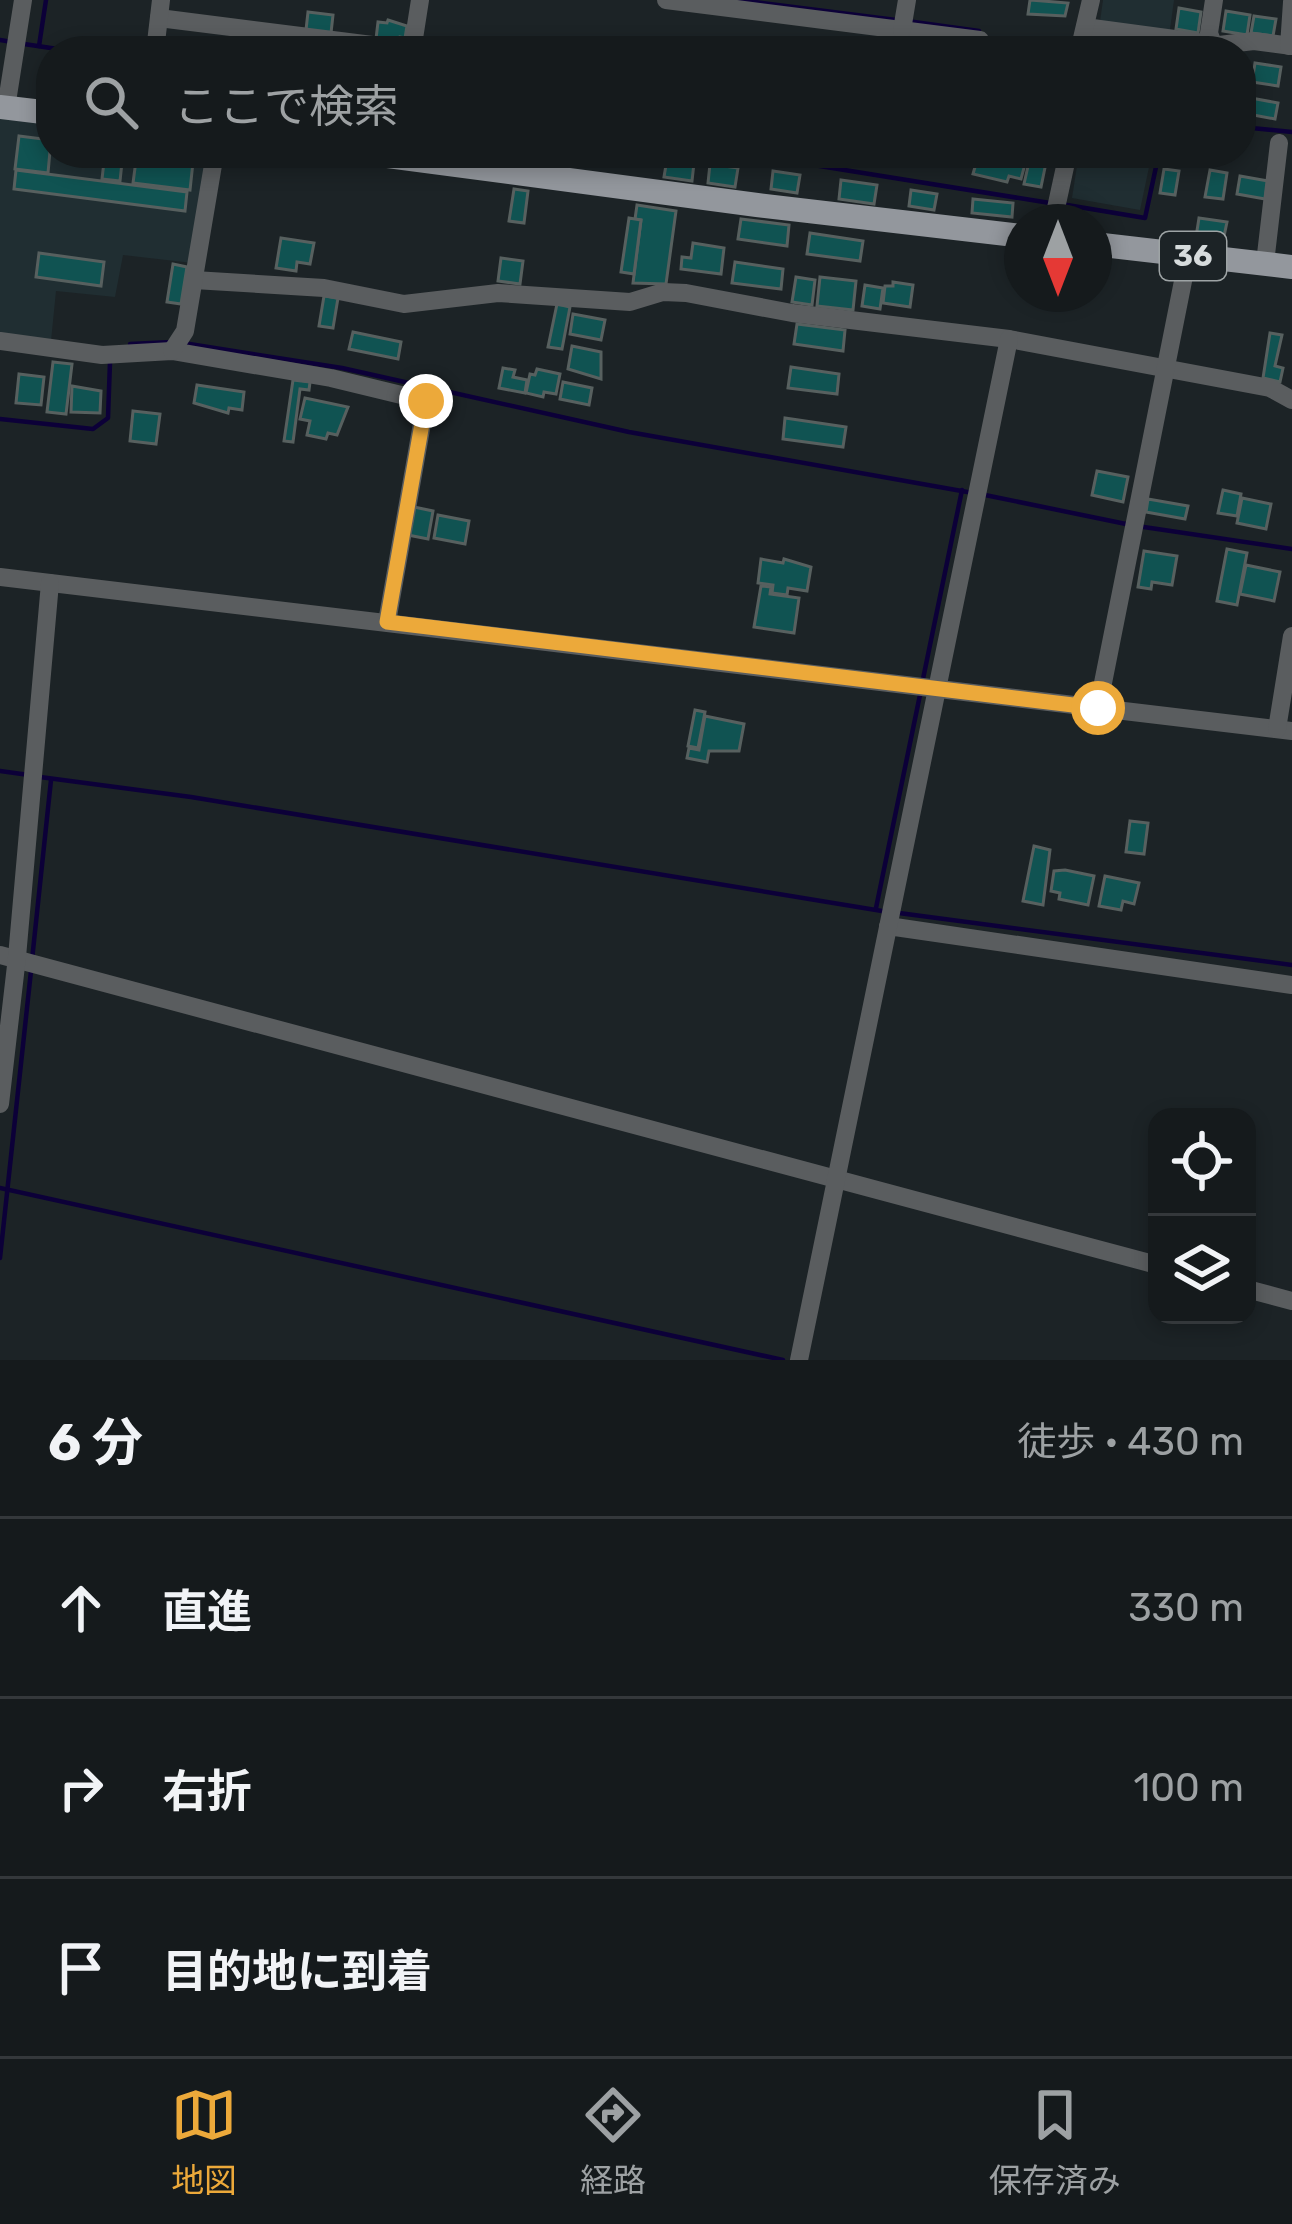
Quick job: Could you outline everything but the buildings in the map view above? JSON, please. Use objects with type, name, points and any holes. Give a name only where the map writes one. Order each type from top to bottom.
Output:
[{"type":"main road","points":[[3,107],[36,111]]},
{"type":"main road","points":[[476,168],[1004,234]]},
{"type":"main road","name":"36","points":[[1112,246],[1292,267]]},
{"type":"street","points":[[3,107],[22,0]]},
{"type":"street","points":[[414,36],[420,0]]},
{"type":"street","points":[[666,0],[904,15],[968,36]]},
{"type":"street","points":[[1082,36],[1091,0]]},
{"type":"street","points":[[1210,36],[1214,0]]},
{"type":"street","points":[[1256,41],[1290,46],[1286,36],[1292,2]]},
{"type":"street","points":[[160,9],[322,36]]},
{"type":"street","points":[[1084,27],[1152,36]]},
{"type":"street","points":[[1265,263],[1279,142]]},
{"type":"street","points":[[172,351],[185,331],[213,168]]},
{"type":"street","points":[[1056,204],[1065,168]]},
{"type":"street","points":[[1098,708],[1188,256]]},
{"type":"street","points":[[194,280],[324,288],[404,304],[498,293],[630,302],[663,292],[686,293],[792,313],[1009,339],[1166,366],[1270,388],[1292,400]]},
{"type":"street","points":[[799,1359],[890,915],[927,686],[976,505],[1009,339]]},
{"type":"street","points":[[0,341],[102,355],[172,351],[332,378],[426,401],[387,622]]},
{"type":"street","points":[[0,577],[1285,730],[1292,636]]},
{"type":"street","points":[[0,1104],[21,959],[50,583]]},
{"type":"street","points":[[890,915],[1292,985]]},
{"type":"street","points":[[21,959],[1148,1263]]},
{"type":"street","points":[[1256,1291],[1292,1301]]},
{"type":"shaded area","points":[[1103,0],[1174,0],[1169,36],[1098,36]]},
{"type":"shaded area","points":[[0,117],[36,122],[36,168],[220,168],[201,264],[123,255],[115,297],[56,291],[51,341],[0,336]]},
{"type":"shaded area","points":[[1077,168],[1149,168],[1140,210],[1072,198]]},
{"type":"waterway","points":[[41,36],[46,0]]},
{"type":"waterway","points":[[739,0],[896,20]]},
{"type":"waterway","points":[[907,21],[979,31]]},
{"type":"waterway","points":[[0,40],[12,42]]},
{"type":"waterway","points":[[24,44],[36,46]]},
{"type":"waterway","points":[[1256,128],[1292,132]]},
{"type":"waterway","points":[[832,168],[1050,203]]},
{"type":"waterway","points":[[1112,212],[1145,218],[1156,168]]},
{"type":"waterway","points":[[130,344],[172,342]]},
{"type":"waterway","points":[[183,343],[342,368],[629,432],[973,493]]},
{"type":"waterway","points":[[0,419],[93,429],[108,418],[110,362]]},
{"type":"waterway","points":[[923,679],[962,490]]},
{"type":"waterway","points":[[985,495],[1126,524]]},
{"type":"waterway","points":[[1137,526],[1292,549]]},
{"type":"waterway","points":[[876,908],[921,690]]},
{"type":"waterway","points":[[0,771],[29,775]]},
{"type":"waterway","points":[[40,777],[191,797],[888,912]]},
{"type":"waterway","points":[[32,960],[51,780]]},
{"type":"waterway","points":[[899,913],[1292,965]]},
{"type":"waterway","points":[[0,1258],[31,971]]},
{"type":"waterway","points":[[0,1188],[783,1360]]},
{"type":"route","points":[[426,401],[387,622],[1098,708]]}]
